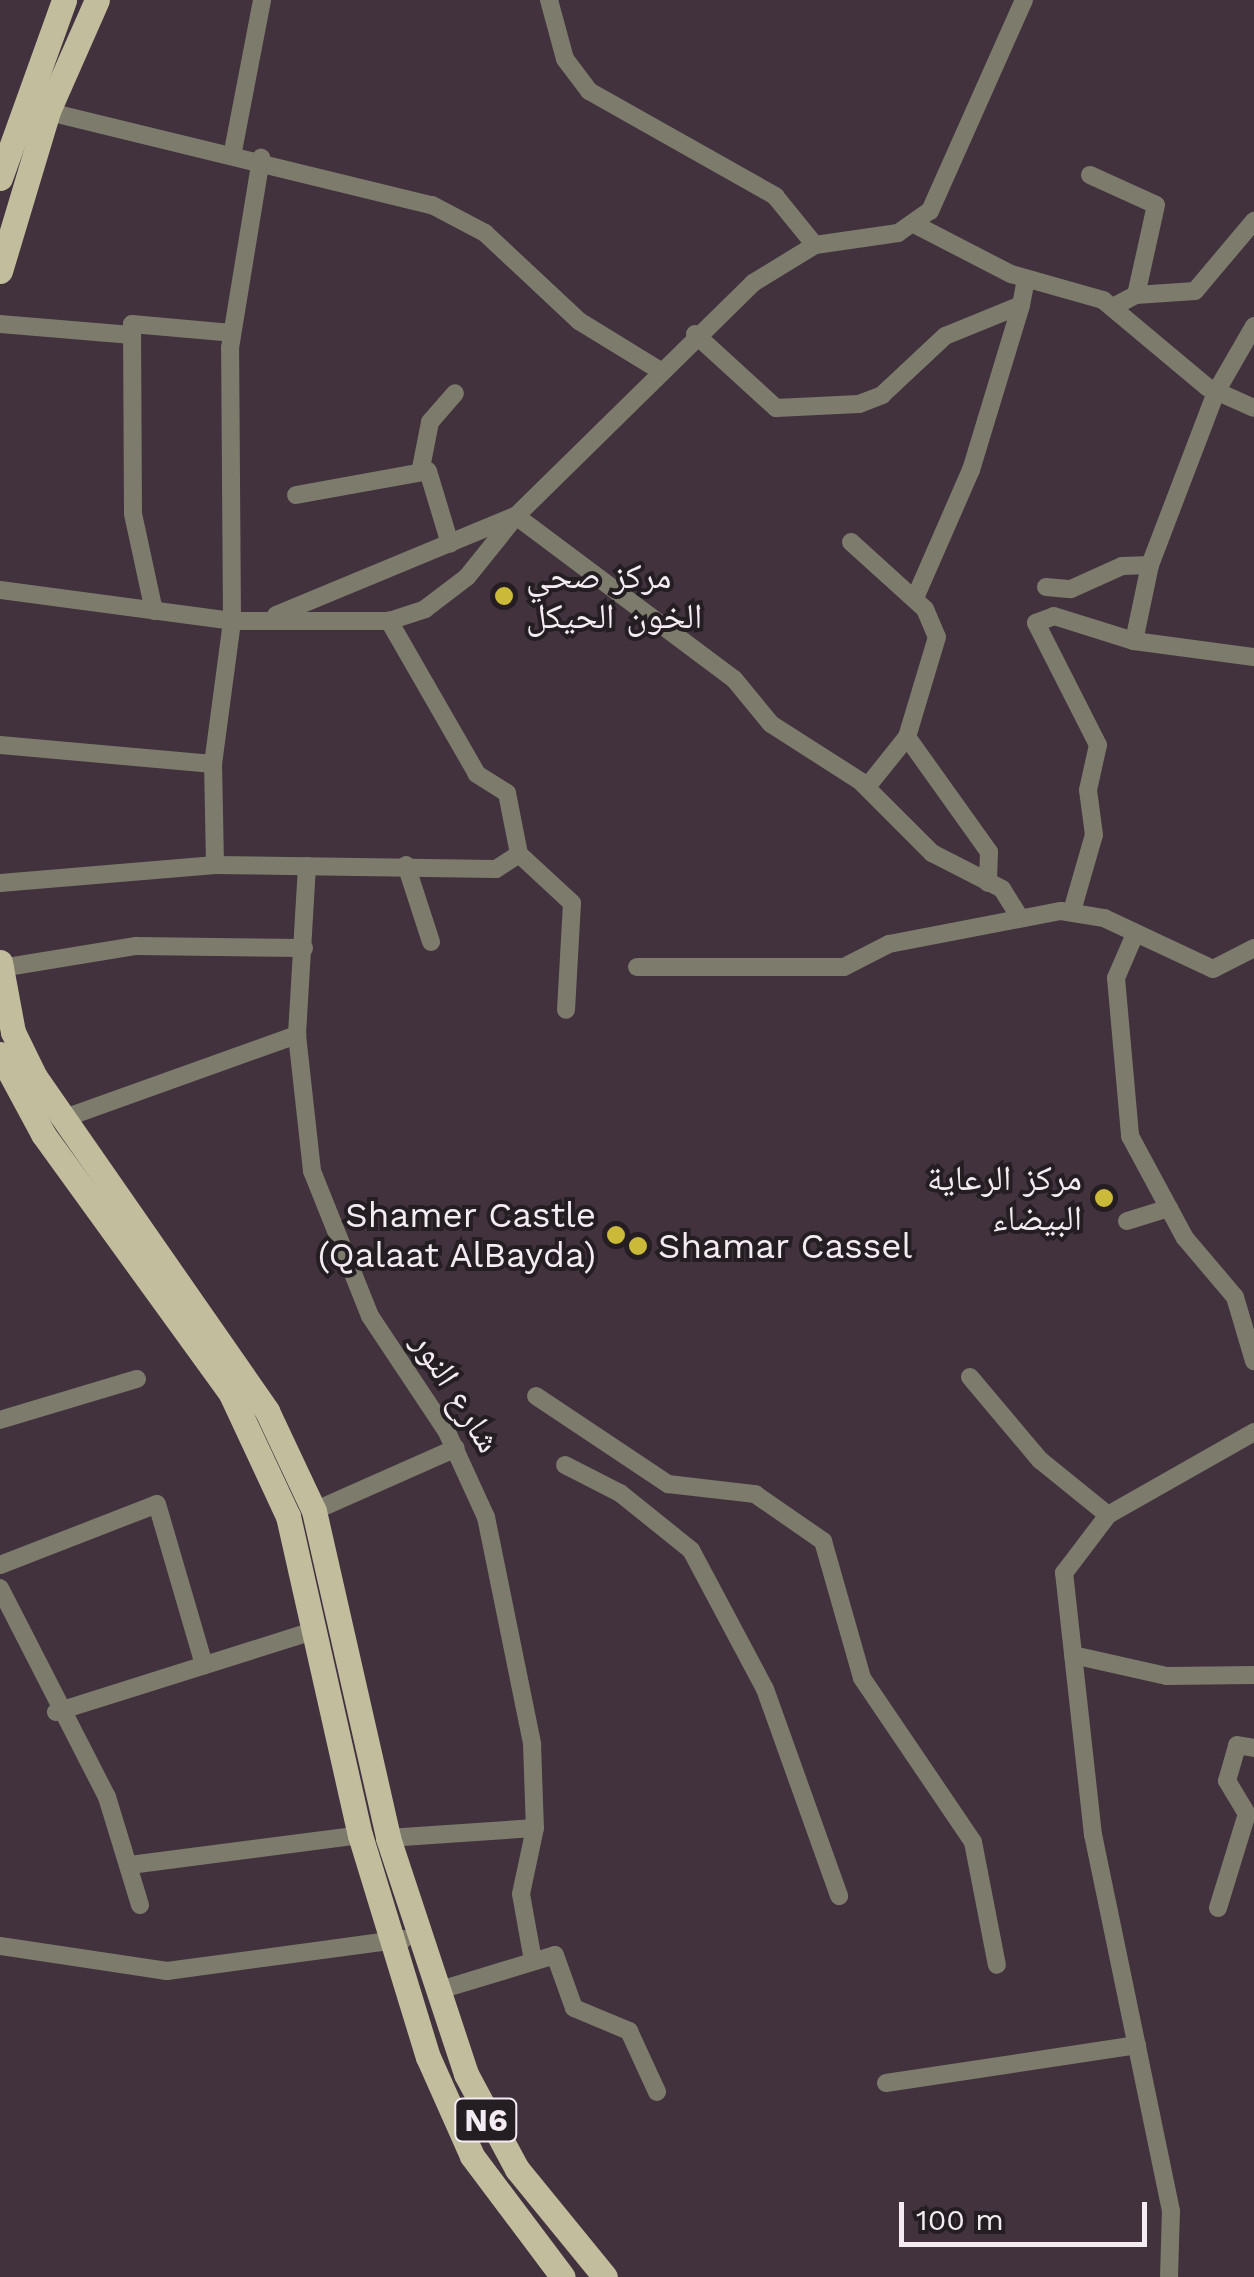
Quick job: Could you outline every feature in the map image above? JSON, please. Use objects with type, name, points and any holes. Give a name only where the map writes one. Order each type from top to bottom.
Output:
[{"type":"main road","points":[[35,108],[64,0]]},
{"type":"main road","points":[[0,178],[17,135],[96,0]]},
{"type":"main road","points":[[0,271],[17,135]]},
{"type":"main road","points":[[0,965],[13,1032],[62,1120],[267,1411],[314,1511],[388,1838],[406,1938]]},
{"type":"main road","points":[[0,1054],[43,1134],[231,1394],[288,1516],[360,1834],[406,1938]]},
{"type":"main road","name":"N6","points":[[406,1938],[440,1990],[498,2142],[604,2277]]},
{"type":"main road","name":"N6","points":[[406,1938],[456,2128],[563,2277]]},
{"type":"street","points":[[233,151],[262,0]]},
{"type":"street","points":[[549,0],[565,59],[588,90],[775,196],[815,245]]},
{"type":"street","points":[[914,224],[957,163],[1024,0]]},
{"type":"street","points":[[35,108],[262,158],[450,213],[500,245],[580,321],[659,370]]},
{"type":"street","points":[[214,865],[214,764],[232,620],[232,332],[262,158]]},
{"type":"street","points":[[1090,174],[1156,204],[1136,295]]},
{"type":"street","points":[[1113,307],[1136,295],[1195,291],[1254,221]]},
{"type":"street","points":[[0,590],[232,620],[389,620],[424,609],[468,576],[516,516],[695,334],[815,245],[914,224],[1026,280],[1113,307],[1216,392],[1254,408]]},
{"type":"street","points":[[915,598],[971,470],[1026,280]]},
{"type":"street","points":[[695,334],[776,408],[806,409],[872,400],[945,336],[1021,305]]},
{"type":"street","points":[[0,324],[132,335]]},
{"type":"street","points":[[154,611],[134,514],[132,324],[232,332]]},
{"type":"street","points":[[1134,641],[1150,565],[1216,392],[1254,326]]},
{"type":"street","points":[[421,468],[430,422],[456,394]]},
{"type":"street","points":[[421,468],[436,481],[450,544]]},
{"type":"street","points":[[296,495],[421,468]]},
{"type":"street","points":[[254,620],[516,516]]},
{"type":"street","points":[[516,516],[734,679],[772,724],[866,787],[932,853],[988,883],[1019,916]]},
{"type":"street","points":[[850,542],[915,598],[937,637],[907,737],[866,787]]},
{"type":"street","points":[[1046,587],[1071,589],[1122,566],[1150,565]]},
{"type":"street","points":[[1072,911],[1094,835],[1088,790],[1098,745],[1036,623],[1054,616],[1134,641],[1254,656]]},
{"type":"street","points":[[389,620],[476,774],[507,793],[519,854],[572,903],[566,1010]]},
{"type":"street","points":[[907,737],[989,852],[988,883]]},
{"type":"street","points":[[0,745],[214,764]]},
{"type":"street","points":[[0,883],[214,865],[496,869],[519,854]]},
{"type":"street","points":[[406,865],[431,942]]},
{"type":"street","name":"شارع النور","points":[[307,866],[297,1034],[312,1171],[336,1248],[456,1448],[490,1536],[532,1744],[535,1828],[521,1894],[533,1960]]},
{"type":"street","points":[[638,967],[844,967],[888,944],[1019,916],[1072,911],[1136,934],[1213,969],[1254,948]]},
{"type":"street","points":[[1136,934],[1116,978],[1130,1136],[1168,1208],[1235,1297],[1254,1361]]},
{"type":"street","points":[[0,965],[136,946],[304,948]]},
{"type":"street","points":[[62,1120],[297,1034]]},
{"type":"street","points":[[1127,1222],[1168,1208]]},
{"type":"street","points":[[970,1377],[1040,1460],[1108,1516]]},
{"type":"street","points":[[0,1420],[138,1379]]},
{"type":"street","points":[[536,1396],[668,1484],[755,1494],[824,1541],[862,1678],[977,1851],[997,1965]]},
{"type":"street","points":[[1169,2277],[1171,2210],[1094,1835],[1064,1573],[1108,1516],[1254,1432]]},
{"type":"street","points":[[314,1511],[456,1448]]},
{"type":"street","points":[[564,1465],[620,1492],[691,1550],[765,1689],[838,1896]]},
{"type":"street","points":[[0,1565],[157,1504],[204,1665]]},
{"type":"street","points":[[0,1588],[56,1712],[107,1798],[140,1905]]},
{"type":"street","points":[[56,1712],[312,1631]]},
{"type":"street","points":[[1073,1655],[1166,1676],[1254,1674]]},
{"type":"street","points":[[1218,1908],[1247,1814],[1227,1781],[1237,1745],[1254,1748]]},
{"type":"street","points":[[388,1838],[535,1828]]},
{"type":"street","points":[[130,1865],[360,1834]]},
{"type":"street","points":[[0,1946],[83,1966],[167,1971],[406,1938]]},
{"type":"street","points":[[440,1990],[554,1955],[578,2014],[629,2031],[656,2092]]},
{"type":"street","points":[[886,2083],[1136,2045]]},
{"type":"place","name":"مركز صحي الخون الحيكل","points":[[504,596]]},
{"type":"place","name":"مركز الرعاية البيضاء","points":[[1104,1198]]},
{"type":"place","name":"Shamer Castle (Qalaat AlBayda)","points":[[616,1235]]},
{"type":"place","name":"Shamar Cassel","points":[[638,1246]]}]
